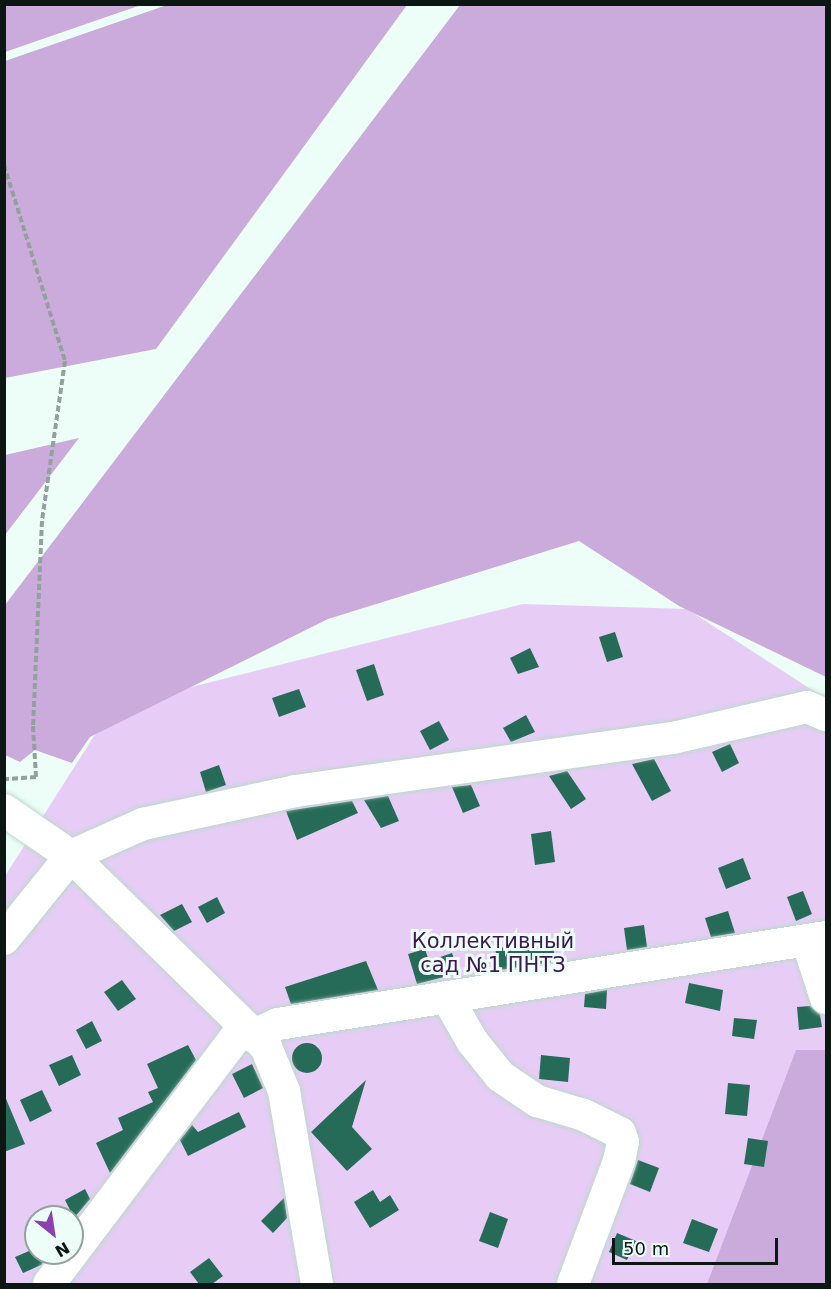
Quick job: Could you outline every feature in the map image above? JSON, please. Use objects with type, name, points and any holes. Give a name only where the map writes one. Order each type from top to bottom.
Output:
[{"type":"lane","points":[[4,939],[70,856],[143,824],[295,792],[673,738],[807,707],[826,715]]},
{"type":"lane","points":[[4,810],[70,856],[266,1047],[284,1091],[317,1284]]},
{"type":"lane","points":[[48,1284],[248,1031],[278,1024],[817,938],[826,998]]},
{"type":"lane","points":[[447,997],[472,1041],[500,1076],[537,1101],[584,1115],[620,1132],[623,1142],[620,1161],[573,1284]]},
{"type":"path","points":[[4,165],[65,361],[42,521],[33,726],[36,777],[4,779]]},
{"type":"green space","name":"Коллективный сад №1 ПНТЗ","points":[[523,604],[687,609],[826,699],[826,1241],[712,1284],[5,1284],[5,876],[94,736],[131,702]]},
{"type":"shaded area","points":[[5,4],[141,4],[141,5],[5,52]]},
{"type":"shaded area","points":[[167,5],[407,5],[156,349],[5,378],[5,61]]},
{"type":"shaded area","points":[[460,5],[826,5],[826,677],[679,606],[579,541],[328,619],[90,737],[72,763],[35,750],[20,762],[5,755],[5,605]]},
{"type":"shaded area","points":[[79,438],[5,535],[5,455]]},
{"type":"shaded area","points":[[796,1050],[826,1050],[826,1284],[707,1284]]},
{"type":"building","points":[[615,632],[623,657],[607,662],[599,637]]},
{"type":"building","points":[[530,648],[539,667],[518,674],[510,658]]},
{"type":"building","points":[[374,664],[384,695],[367,701],[356,670]]},
{"type":"building","points":[[299,689],[306,707],[279,717],[272,698]]},
{"type":"building","points":[[526,715],[535,732],[511,742],[503,728]]},
{"type":"building","points":[[439,721],[449,740],[430,750],[420,731]]},
{"type":"building","points":[[730,744],[739,763],[722,772],[712,752]]},
{"type":"building","points":[[654,759],[671,791],[652,801],[632,764]]},
{"type":"building","points":[[219,765],[226,785],[206,792],[200,772]]},
{"type":"building","points":[[567,771],[586,799],[571,809],[549,776]]},
{"type":"building","points":[[471,785],[480,806],[463,813],[452,787]]},
{"type":"building","points":[[388,796],[399,821],[381,828],[364,800]]},
{"type":"building","points":[[352,801],[358,813],[297,840],[286,811]]},
{"type":"building","points":[[551,831],[555,862],[535,865],[531,834]]},
{"type":"building","points":[[743,858],[751,879],[726,889],[718,868]]},
{"type":"building","points":[[803,891],[812,914],[796,921],[787,897]]},
{"type":"building","points":[[217,897],[225,913],[207,923],[198,907]]},
{"type":"building","points":[[182,904],[192,922],[174,931],[160,915]]},
{"type":"building","points":[[728,911],[735,933],[711,937],[705,918]]},
{"type":"building","points":[[644,925],[647,947],[627,950],[624,928]]},
{"type":"building","points":[[551,938],[556,962],[500,970],[495,949]]},
{"type":"building","points":[[425,949],[429,961],[452,953],[459,973],[417,984],[408,954]]},
{"type":"building","points":[[366,961],[378,990],[291,1004],[285,987]]},
{"type":"building","points":[[122,980],[136,999],[118,1011],[104,992]]},
{"type":"building","points":[[689,983],[723,990],[720,1011],[685,1003]]},
{"type":"building","points":[[607,990],[606,1009],[584,1007],[585,994]]},
{"type":"building","points":[[810,1006],[820,1015],[822,1027],[799,1030],[797,1007]]},
{"type":"building","points":[[734,1018],[757,1020],[754,1039],[732,1036]]},
{"type":"building","points":[[92,1021],[102,1041],[86,1049],[76,1030]]},
{"type":"building","points":[[307,1043],[318,1047],[322,1058],[318,1069],[307,1073],[296,1069],[292,1058],[296,1047]]},
{"type":"building","points":[[188,1045],[196,1060],[110,1173],[96,1143],[123,1130],[118,1118],[153,1102],[148,1092],[158,1088],[147,1064]]},
{"type":"building","points":[[72,1055],[81,1075],[59,1086],[49,1065]]},
{"type":"building","points":[[541,1055],[570,1058],[568,1082],[539,1079]]},
{"type":"building","points":[[252,1064],[263,1088],[244,1098],[232,1074]]},
{"type":"building","points":[[366,1080],[352,1127],[372,1149],[347,1171],[311,1132]]},
{"type":"building","points":[[728,1083],[750,1085],[747,1116],[725,1114]]},
{"type":"building","points":[[42,1090],[52,1111],[30,1122],[20,1100]]},
{"type":"building","points":[[4,1094],[25,1144],[4,1152]]},
{"type":"building","points":[[239,1112],[246,1127],[188,1156],[180,1140],[192,1125],[198,1132]]},
{"type":"building","points":[[748,1138],[768,1141],[764,1167],[744,1164]]},
{"type":"building","points":[[638,1160],[659,1168],[650,1192],[630,1184]]},
{"type":"building","points":[[85,1189],[90,1199],[84,1206],[68,1205],[65,1200]]},
{"type":"building","points":[[373,1190],[380,1202],[390,1195],[399,1210],[370,1228],[354,1202]]},
{"type":"building","points":[[284,1198],[287,1218],[273,1233],[261,1221]]},
{"type":"building","points":[[490,1212],[508,1219],[498,1248],[479,1241]]},
{"type":"building","points":[[692,1219],[718,1229],[709,1252],[683,1243]]},
{"type":"building","points":[[617,1233],[636,1241],[627,1260],[609,1252]]},
{"type":"building","points":[[24,1253],[24,1265],[41,1265],[23,1273],[15,1257]]},
{"type":"building","points":[[209,1258],[223,1276],[212,1284],[199,1284],[190,1272]]}]
